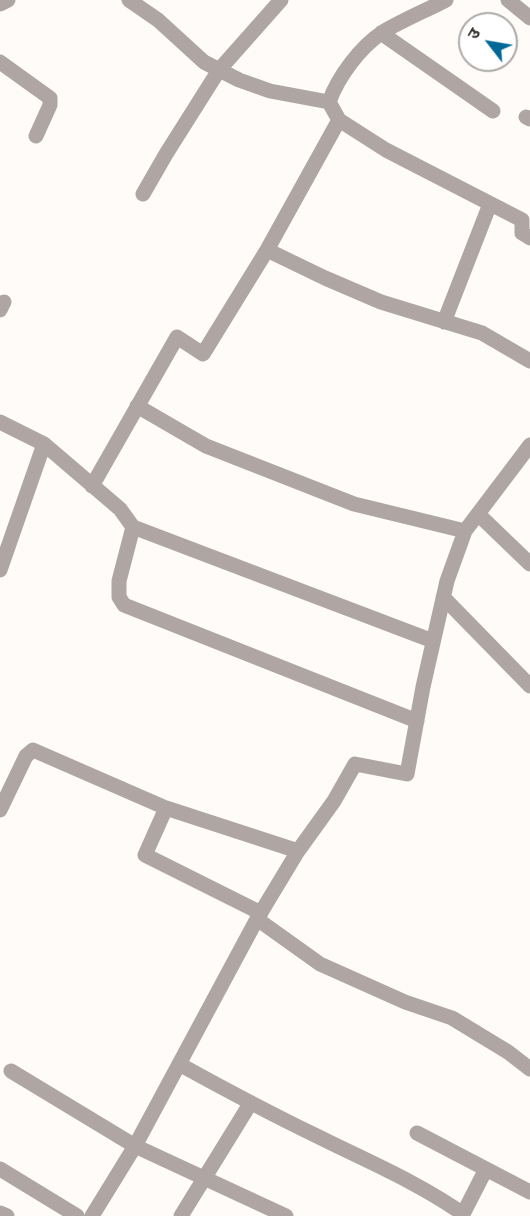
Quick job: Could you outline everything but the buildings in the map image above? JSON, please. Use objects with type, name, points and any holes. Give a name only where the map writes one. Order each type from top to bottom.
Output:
[{"type":"street","points":[[0,4],[7,0]]},
{"type":"street","points":[[129,0],[158,20],[204,62],[219,70],[270,91],[329,102]]},
{"type":"street","points":[[143,195],[219,70],[281,0]]},
{"type":"street","points":[[446,0],[381,33],[360,52],[334,87],[329,102],[339,120],[386,150],[522,220],[522,233],[530,238]]},
{"type":"street","points":[[508,0],[530,18]]},
{"type":"street","points":[[381,33],[494,111]]},
{"type":"street","points":[[0,62],[50,99],[50,105],[36,136]]},
{"type":"street","points":[[92,486],[177,337],[203,354],[267,250],[339,120]]},
{"type":"street","points":[[444,322],[490,204]]},
{"type":"street","points":[[267,250],[381,302],[482,333],[530,361]]},
{"type":"street","points":[[137,406],[206,446],[354,504],[465,531]]},
{"type":"street","points":[[0,422],[44,444],[120,509],[133,526],[433,641]]},
{"type":"street","points":[[0,570],[7,527],[44,444]]},
{"type":"street","points":[[94,1215],[135,1146],[259,916],[298,851],[334,801],[355,764],[407,774],[447,580],[465,531],[530,446]]},
{"type":"street","points":[[478,514],[530,564]]},
{"type":"street","points":[[133,526],[119,581],[119,597],[124,605],[417,721]]},
{"type":"street","points":[[443,597],[530,687]]},
{"type":"street","points":[[0,807],[26,756],[33,750],[166,808],[298,851]]},
{"type":"street","points":[[166,808],[145,855],[259,916],[320,964],[405,1002],[452,1018],[508,1052],[530,1070]]},
{"type":"street","points":[[179,1064],[249,1104],[408,1180],[462,1215],[486,1169]]},
{"type":"street","points":[[11,1071],[135,1146],[285,1216]]},
{"type":"street","points":[[181,1216],[203,1176],[249,1104]]},
{"type":"street","points":[[417,1133],[530,1192]]},
{"type":"street","points":[[0,1169],[76,1216]]},
{"type":"street","points":[[0,1213],[8,1216]]}]
